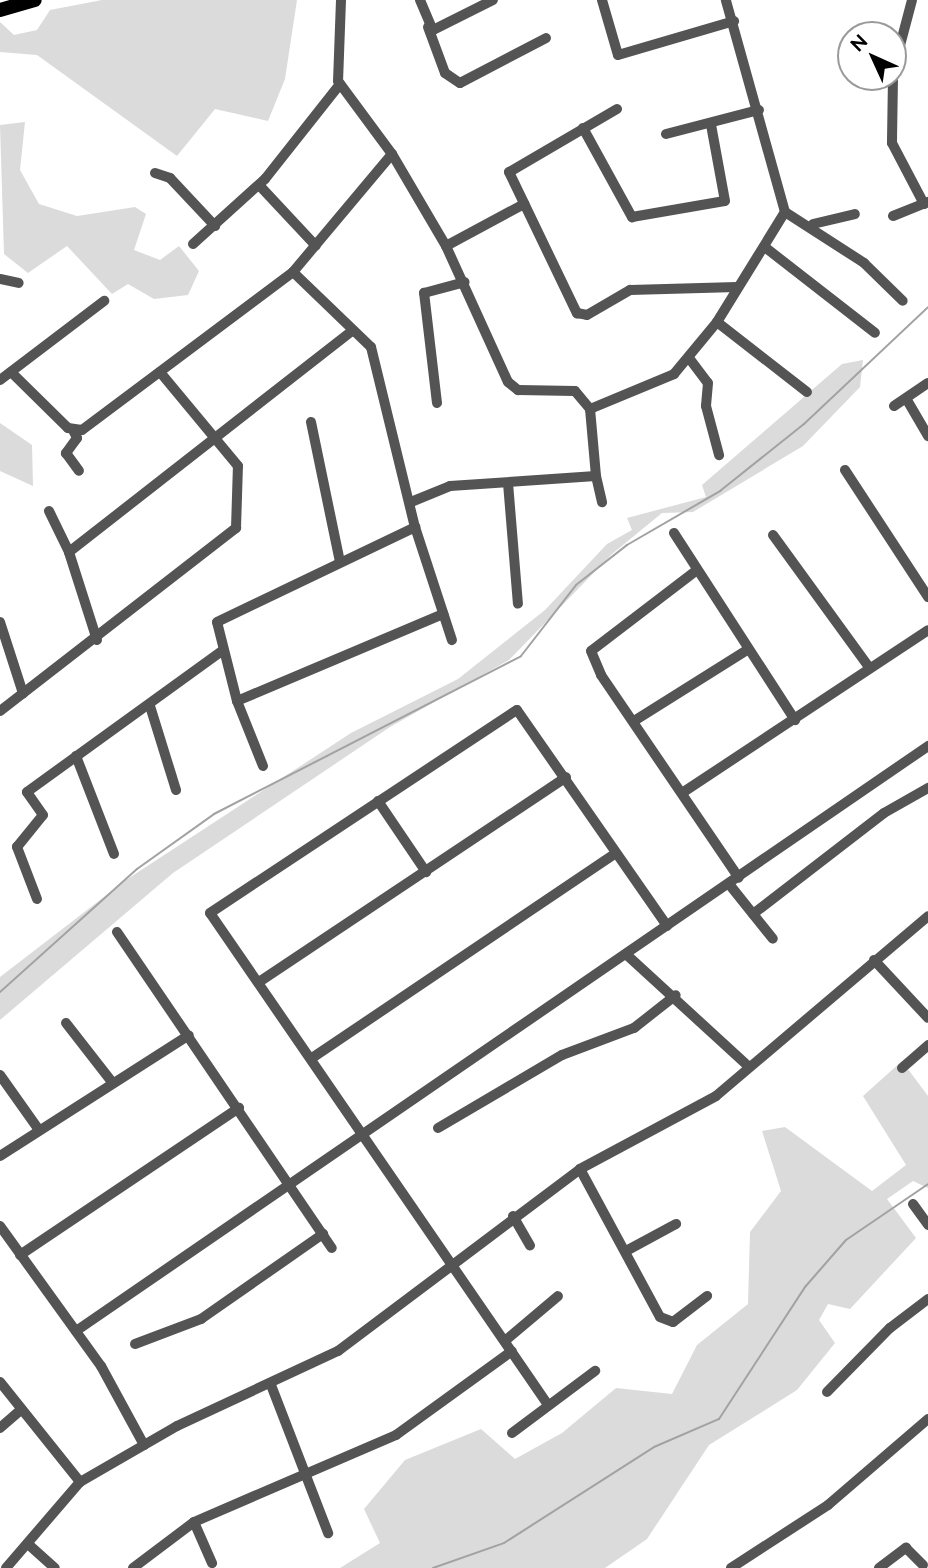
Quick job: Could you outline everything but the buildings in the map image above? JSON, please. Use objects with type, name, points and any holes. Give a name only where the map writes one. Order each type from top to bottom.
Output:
[{"type":"highway","points":[[0,10],[35,0]]},
{"type":"street","points":[[341,0],[340,84],[392,154],[446,246],[512,388],[575,391],[590,409],[596,475],[602,502]]},
{"type":"street","points":[[420,0],[445,73],[460,83],[546,38]]},
{"type":"street","points":[[428,27],[493,0]]},
{"type":"street","points":[[602,0],[618,55],[734,21]]},
{"type":"street","points":[[590,409],[664,382],[689,358],[717,322],[737,287],[766,248],[785,212],[759,110],[726,0]]},
{"type":"street","points":[[907,21],[912,0]]},
{"type":"street","points":[[193,244],[259,185],[340,84]]},
{"type":"street","points":[[893,91],[892,143],[926,203],[893,216]]},
{"type":"street","points":[[617,109],[512,167],[524,204],[579,315],[630,289],[737,287]]},
{"type":"street","points":[[666,134],[711,125],[759,110]]},
{"type":"street","points":[[583,128],[632,217],[725,201],[711,125]]},
{"type":"street","points":[[73,430],[82,430],[293,272],[392,154]]},
{"type":"street","points":[[155,173],[170,178],[215,226]]},
{"type":"street","points":[[259,185],[316,246]]},
{"type":"street","points":[[446,246],[524,204]]},
{"type":"street","points":[[785,212],[813,224],[903,300]]},
{"type":"street","points":[[813,224],[855,214]]},
{"type":"street","points":[[766,248],[875,333]]},
{"type":"street","points":[[293,272],[351,332],[371,347],[415,527],[452,640]]},
{"type":"street","points":[[0,279],[19,283]]},
{"type":"street","points":[[437,403],[424,293],[465,282]]},
{"type":"street","points":[[0,380],[104,301]]},
{"type":"street","points":[[717,322],[807,392]]},
{"type":"street","points":[[69,552],[351,332]]},
{"type":"street","points":[[689,358],[708,383],[706,406],[719,455]]},
{"type":"street","points":[[11,372],[73,430],[77,438],[66,453],[79,471]]},
{"type":"street","points":[[0,711],[97,640],[236,528],[239,470],[219,437],[160,372]]},
{"type":"street","points":[[894,406],[907,400],[928,383]]},
{"type":"street","points":[[907,400],[928,436]]},
{"type":"street","points":[[311,422],[340,562]]},
{"type":"street","points":[[845,470],[928,597]]},
{"type":"street","points":[[411,502],[450,486],[596,475]]},
{"type":"street","points":[[509,482],[518,604]]},
{"type":"street","points":[[49,511],[69,552],[97,640]]},
{"type":"street","points":[[263,766],[237,701],[216,626],[221,619],[415,527]]},
{"type":"street","points":[[674,533],[747,650],[795,720]]},
{"type":"street","points":[[773,535],[869,667]]},
{"type":"street","points":[[697,570],[591,651],[739,878]]},
{"type":"street","points":[[237,701],[443,614]]},
{"type":"street","points":[[0,622],[23,693]]},
{"type":"street","points":[[682,793],[795,720],[869,667],[928,631]]},
{"type":"street","points":[[634,720],[747,650]]},
{"type":"street","points":[[37,899],[16,847],[43,815],[27,792],[150,706],[222,651]]},
{"type":"street","points":[[150,706],[176,790]]},
{"type":"street","points":[[546,1402],[506,1340],[450,1263],[312,1058],[210,913],[517,710],[566,777],[612,856],[667,926]]},
{"type":"street","points":[[76,1331],[361,1132],[628,956],[667,926],[928,746]]},
{"type":"street","points":[[76,757],[114,854]]},
{"type":"street","points":[[259,982],[566,777]]},
{"type":"street","points":[[753,914],[884,813],[928,788]]},
{"type":"street","points":[[378,801],[426,872]]},
{"type":"street","points":[[312,1058],[612,856]]},
{"type":"street","points":[[729,884],[773,940]]},
{"type":"street","points":[[5,1568],[80,1482],[144,1445],[338,1351],[450,1263],[580,1168],[716,1096],[748,1066],[928,916]]},
{"type":"street","points":[[117,932],[332,1248]]},
{"type":"street","points":[[628,956],[676,995],[748,1066]]},
{"type":"street","points":[[874,960],[928,1018]]},
{"type":"street","points":[[438,1128],[562,1055],[634,1028],[676,995]]},
{"type":"street","points":[[66,1023],[112,1082]]},
{"type":"street","points":[[0,1156],[189,1035]]},
{"type":"street","points":[[902,1068],[928,1045]]},
{"type":"street","points":[[0,1074],[39,1130]]},
{"type":"street","points":[[20,1255],[239,1108]]},
{"type":"street","points":[[580,1168],[665,1322],[680,1320],[707,1296]]},
{"type":"street","points":[[913,1204],[928,1224]]},
{"type":"street","points":[[513,1216],[530,1246]]},
{"type":"street","points":[[626,1251],[677,1224]]},
{"type":"street","points":[[0,1226],[76,1331],[144,1445]]},
{"type":"street","points":[[135,1344],[207,1315],[323,1234]]},
{"type":"street","points":[[506,1340],[558,1296]]},
{"type":"street","points":[[827,1392],[890,1328],[928,1299]]},
{"type":"street","points":[[133,1568],[194,1522],[396,1435],[512,1351]]},
{"type":"street","points":[[512,1433],[546,1402],[595,1371]]},
{"type":"street","points":[[0,1382],[80,1482]]},
{"type":"street","points":[[271,1385],[328,1533]]},
{"type":"street","points":[[0,1428],[20,1410]]},
{"type":"street","points":[[731,1568],[828,1505],[928,1419]]},
{"type":"street","points":[[194,1522],[212,1563]]},
{"type":"street","points":[[28,1544],[55,1568]]},
{"type":"street","points":[[879,1568],[906,1548],[924,1564]]},
{"type":"shaded area","points":[[102,0],[297,0],[285,79],[268,121],[215,109],[177,156],[37,55],[0,52],[0,22],[14,35],[37,30],[50,10]]},
{"type":"shaded area","points":[[25,122],[20,170],[39,204],[77,216],[135,207],[146,214],[134,250],[160,260],[179,246],[199,271],[188,295],[154,299],[128,284],[112,294],[67,246],[28,273],[4,254],[0,125]]},
{"type":"shaded area","points":[[863,360],[860,387],[803,446],[693,512],[662,513],[612,554],[509,660],[390,727],[173,873],[0,1020],[0,977],[126,880],[351,733],[458,679],[545,610],[607,544],[632,530],[627,518],[706,497],[702,485],[842,364]]},
{"type":"shaded area","points":[[0,423],[32,445],[33,486],[0,471]]},
{"type":"shaded area","points":[[902,1061],[928,1096],[928,1188],[913,1181],[887,1199],[916,1238],[850,1309],[828,1304],[819,1320],[835,1343],[797,1390],[709,1445],[647,1539],[605,1568],[340,1568],[380,1543],[364,1509],[405,1460],[481,1429],[515,1459],[562,1433],[616,1388],[672,1394],[697,1345],[748,1304],[750,1232],[781,1191],[762,1131],[785,1127],[872,1191],[906,1165],[863,1096]]},
{"type":"waterway","points":[[0,992],[137,869],[214,814],[521,656],[576,585],[627,545],[720,491],[804,424],[928,307]]},
{"type":"waterway","points":[[433,1568],[504,1543],[654,1447],[719,1419],[805,1287],[846,1240],[928,1184]]}]
